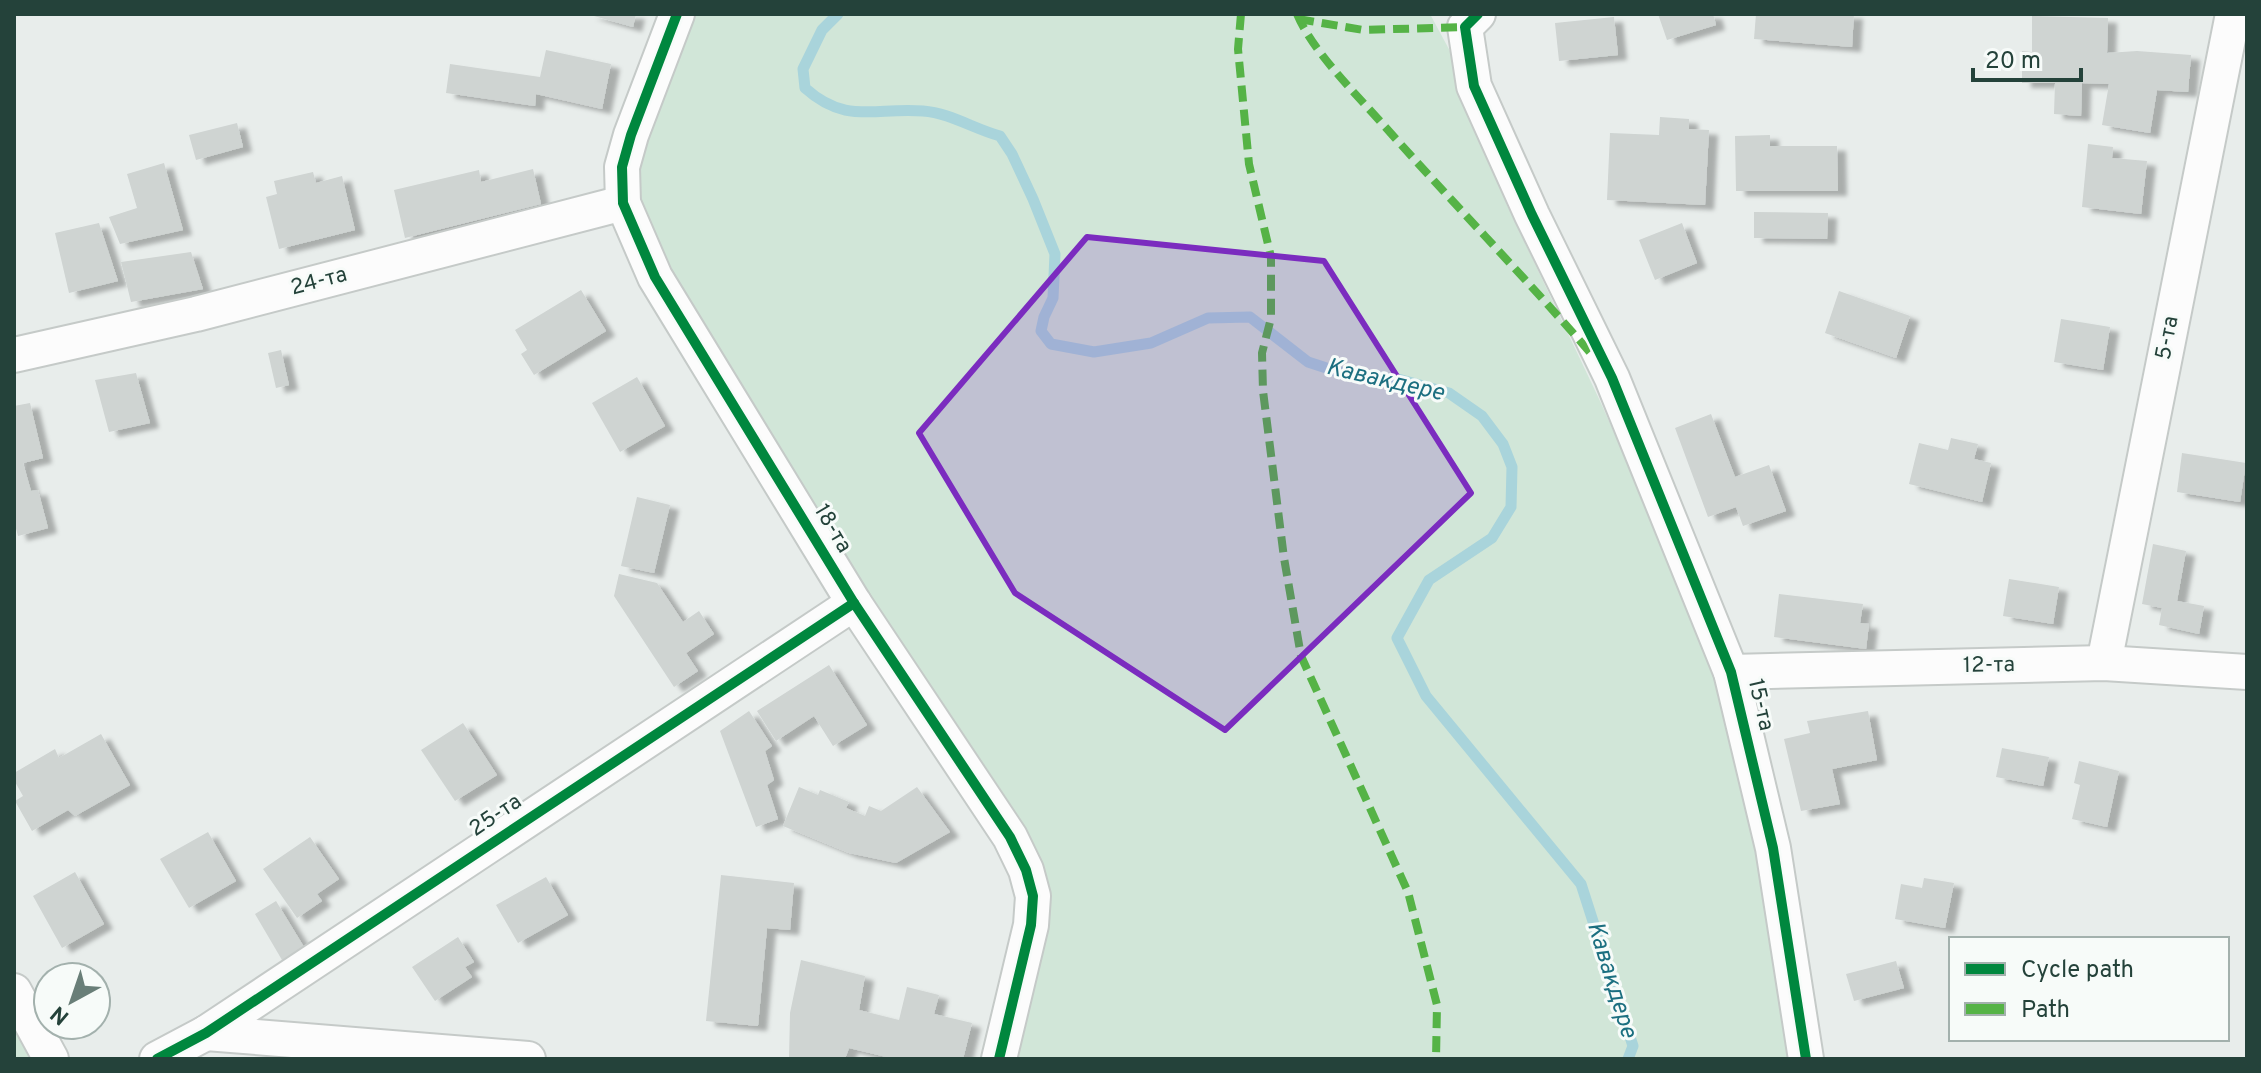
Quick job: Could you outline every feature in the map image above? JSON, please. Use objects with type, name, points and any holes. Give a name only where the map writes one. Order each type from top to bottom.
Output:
[{"type":"street","name":"18-та","points":[[677,14],[631,135],[622,167],[623,203],[655,277],[854,603],[1010,837],[1026,870],[1033,896],[1031,925],[999,1059]]},
{"type":"street","name":"15-та","points":[[1478,14],[1465,27],[1474,86],[1532,215],[1612,378],[1731,672],[1773,848],[1806,1059]]},
{"type":"street","name":"5-та","points":[[2104,663],[2235,67],[2233,14]]},
{"type":"street","name":"24-та","points":[[14,355],[196,314],[623,203]]},
{"type":"street","name":"25-та","points":[[157,1059],[206,1033],[854,603]]},
{"type":"street","name":"12-та","points":[[1731,672],[2104,663],[2247,672]]},
{"type":"street","points":[[14,991],[51,1059]]},
{"type":"street","points":[[206,1033],[528,1059]]},
{"type":"highlighted area","points":[[1087,237],[1324,261],[1471,493],[1225,730],[1015,593],[919,433]]},
{"type":"green space","points":[[691,14],[1430,14],[1451,53],[1507,205],[1600,401],[1719,668],[1764,850],[1789,1059],[1008,1059],[1043,897],[697,324],[652,236],[636,182],[646,121]]},
{"type":"green space","points":[[14,990],[32,1023],[32,1041],[42,1041],[52,1059],[14,1059]]},
{"type":"building","points":[[587,14],[636,14],[633,27]]},
{"type":"building","points":[[1658,14],[1713,14],[1716,25],[1667,40]]},
{"type":"building","points":[[1756,14],[1854,14],[1852,47],[1754,39]]},
{"type":"building","points":[[2032,16],[2108,18],[2107,53],[2137,51],[2191,55],[2188,92],[2157,90],[2150,133],[2102,125],[2109,84],[2082,83],[2081,116],[2054,114],[2055,83],[2022,83],[2022,51],[2032,52]]},
{"type":"building","points":[[1614,17],[1618,55],[1559,61],[1555,23]]},
{"type":"building","points":[[546,50],[611,64],[602,109],[536,94],[535,106],[446,93],[450,64],[540,77]]},
{"type":"building","points":[[1660,117],[1689,119],[1689,129],[1709,130],[1705,205],[1607,200],[1610,133],[1659,135]]},
{"type":"building","points":[[237,123],[243,147],[196,160],[189,135]]},
{"type":"building","points":[[1770,135],[1770,146],[1837,146],[1838,191],[1736,191],[1735,136]]},
{"type":"building","points":[[2088,144],[2113,147],[2112,158],[2147,161],[2141,214],[2082,207]]},
{"type":"building","points":[[164,163],[183,230],[120,244],[109,217],[137,208],[127,174]]},
{"type":"building","points":[[533,169],[541,204],[405,238],[394,190],[479,170],[481,182]]},
{"type":"building","points":[[313,172],[316,183],[342,176],[355,230],[279,249],[266,197],[277,194],[274,181]]},
{"type":"building","points":[[1754,212],[1828,213],[1827,239],[1754,238]]},
{"type":"building","points":[[99,223],[118,281],[69,293],[55,233]]},
{"type":"building","points":[[1682,223],[1697,263],[1655,280],[1639,240]]},
{"type":"building","points":[[191,252],[203,289],[131,302],[121,262]]},
{"type":"building","points":[[581,290],[606,331],[534,375],[521,354],[527,350],[515,330]]},
{"type":"building","points":[[1839,291],[1910,316],[1896,358],[1825,333]]},
{"type":"building","points":[[2061,319],[2110,327],[2103,370],[2054,362]]},
{"type":"building","points":[[281,350],[289,385],[276,388],[268,353]]},
{"type":"building","points":[[136,373],[150,423],[109,432],[95,380]]},
{"type":"building","points":[[637,377],[665,426],[620,452],[592,403]]},
{"type":"building","points":[[30,403],[43,458],[23,463],[31,491],[38,490],[48,528],[18,536],[14,521],[14,406]]},
{"type":"building","points":[[1711,414],[1735,477],[1769,465],[1786,511],[1743,526],[1736,507],[1708,517],[1675,428]]},
{"type":"building","points":[[1951,438],[1978,444],[1974,459],[1991,463],[1982,502],[1909,484],[1919,443],[1948,450]]},
{"type":"building","points":[[2182,453],[2246,463],[2240,502],[2177,492]]},
{"type":"building","points":[[637,497],[670,505],[654,573],[621,566]]},
{"type":"building","points":[[2153,544],[2186,551],[2177,601],[2204,606],[2199,634],[2159,625],[2162,608],[2142,604]]},
{"type":"building","points":[[619,574],[657,583],[683,622],[699,611],[714,634],[686,653],[698,671],[674,687],[614,596]]},
{"type":"building","points":[[2009,579],[2059,587],[2053,624],[2003,616]]},
{"type":"building","points":[[1779,594],[1863,604],[1860,623],[1869,624],[1866,649],[1774,637]]},
{"type":"building","points":[[829,665],[867,725],[833,746],[814,716],[776,741],[757,711]]},
{"type":"building","points":[[749,711],[772,746],[765,751],[774,780],[767,785],[778,819],[756,827],[720,731]]},
{"type":"building","points":[[1868,711],[1877,760],[1832,769],[1840,804],[1801,811],[1784,739],[1810,733],[1807,721]]},
{"type":"building","points":[[463,723],[497,775],[455,801],[421,750]]},
{"type":"building","points":[[101,734],[130,785],[75,816],[68,810],[32,831],[15,801],[23,796],[14,780],[14,773],[55,749],[59,758]]},
{"type":"building","points":[[2002,748],[2049,757],[2043,786],[1996,777]]},
{"type":"building","points":[[2079,761],[2119,771],[2107,827],[2072,819],[2080,785],[2074,783]]},
{"type":"building","points":[[799,787],[818,795],[820,790],[849,802],[846,808],[865,816],[869,806],[881,811],[917,787],[950,832],[896,863],[849,853],[783,826]]},
{"type":"building","points":[[208,832],[236,881],[189,908],[160,859]]},
{"type":"building","points":[[310,837],[339,879],[317,894],[322,901],[297,918],[263,869]]},
{"type":"building","points":[[75,872],[104,924],[62,948],[33,896]]},
{"type":"building","points":[[721,875],[794,883],[790,930],[767,928],[758,1026],[706,1021]]},
{"type":"building","points":[[546,877],[568,915],[518,943],[496,905]]},
{"type":"building","points":[[1924,878],[1954,883],[1945,928],[1895,919],[1901,884],[1922,888]]},
{"type":"building","points":[[276,901],[304,947],[282,960],[255,914]]},
{"type":"building","points":[[458,937],[474,962],[465,967],[472,977],[435,1001],[412,967]]},
{"type":"building","points":[[801,960],[865,976],[859,1010],[899,1020],[907,987],[939,995],[934,1014],[972,1023],[963,1059],[895,1059],[849,1048],[845,1059],[789,1059],[790,1013]]},
{"type":"building","points":[[1896,961],[1904,988],[1854,1001],[1846,974]]},
{"type":"waterway","name":"Кавакдере","points":[[838,14],[822,30],[803,69],[805,88],[834,107],[848,110],[906,110],[943,115],[1000,136],[1012,154],[1055,254],[1053,298],[1041,331],[1051,344],[1094,352],[1151,343],[1208,318],[1250,317],[1308,362],[1351,376],[1398,379],[1449,393],[1482,416],[1503,444],[1512,467],[1511,507],[1492,538],[1429,580],[1397,638],[1426,696],[1581,884],[1633,1046],[1628,1059]]},
{"type":"marked path","points":[[1241,14],[1238,49],[1249,164],[1271,257],[1271,318],[1262,353],[1263,391],[1284,558],[1301,656],[1408,892],[1437,1005],[1436,1059]]},
{"type":"marked path","points":[[1297,14],[1312,42],[1346,83],[1594,357]]},
{"type":"marked path","points":[[1298,19],[1363,30],[1465,27]]},
{"type":"cycle path","points":[[677,14],[631,135],[622,167],[623,203],[655,277],[854,603],[1010,837],[1026,870],[1033,896],[1031,925],[999,1059]]},
{"type":"cycle path","points":[[1478,14],[1465,27],[1474,86],[1532,215],[1612,378],[1731,672],[1773,848],[1806,1059]]},
{"type":"cycle path","points":[[157,1059],[206,1033],[854,603]]}]
